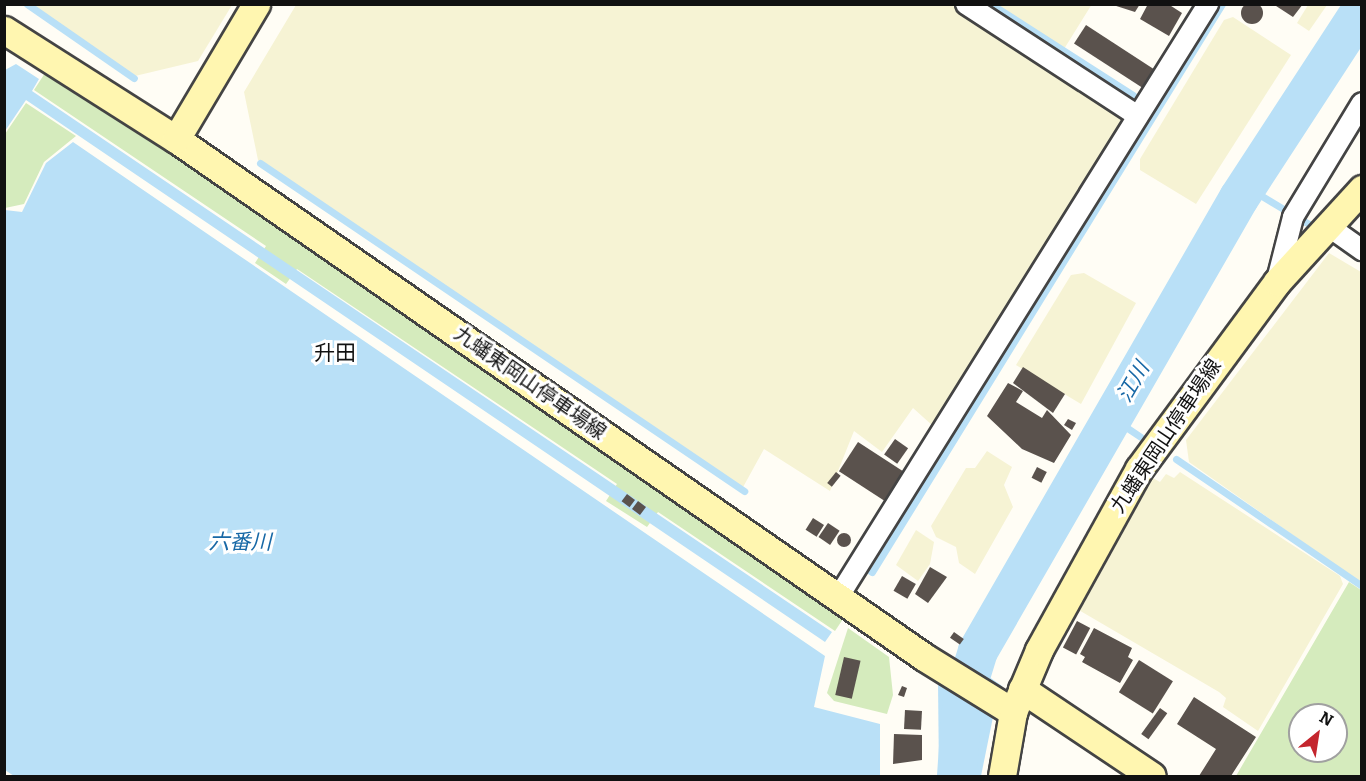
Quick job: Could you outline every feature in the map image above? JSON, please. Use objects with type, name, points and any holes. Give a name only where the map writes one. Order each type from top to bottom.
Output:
[{"type":"main road","points":[[176,139],[256,4]]},
{"type":"main road","name":"九蟠東岡山停車場線","points":[[6,36],[176,139],[941,668],[1010,700]]},
{"type":"main road","name":"九蟠東岡山停車場線","points":[[1002,777],[1010,700],[1067,594],[1139,469],[1277,282],[1362,189]]},
{"type":"main road","points":[[1010,700],[1152,777]]},
{"type":"street","points":[[966,4],[1138,116]]},
{"type":"street","points":[[839,596],[1208,4]]},
{"type":"street","points":[[1277,282],[1293,217],[1362,103]]},
{"type":"street","points":[[1328,226],[1362,250]]},
{"type":"shaded area","points":[[1092,4],[1051,70],[1127,118],[933,426],[913,408],[882,452],[854,431],[830,491],[764,449],[742,489],[258,160],[244,92],[296,5]]},
{"type":"shaded area","points":[[30,5],[232,5],[198,61],[135,76]]},
{"type":"shaded area","points":[[1308,5],[1327,5],[1309,31],[1297,23]]},
{"type":"shaded area","points":[[1233,17],[1291,55],[1196,204],[1140,170],[1140,159],[1224,20]]},
{"type":"shaded area","points":[[1329,253],[1361,272],[1361,583],[1189,462],[1186,440]]},
{"type":"shaded area","points":[[1084,273],[1136,303],[1081,404],[1016,365],[1071,275]]},
{"type":"shaded area","points":[[987,451],[1012,467],[1004,485],[1013,507],[975,574],[959,563],[956,547],[936,537],[931,526],[966,468],[975,468]]},
{"type":"shaded area","points":[[1180,472],[1340,576],[1343,584],[1258,731],[1223,707],[1226,698],[1219,692],[1077,609],[1151,477],[1160,482],[1166,474],[1174,478]]},
{"type":"shaded area","points":[[916,530],[934,542],[930,564],[918,581],[896,565]]},
{"type":"green space","points":[[47,70],[847,613],[835,631],[658,512],[647,527],[606,501],[617,484],[297,269],[286,284],[255,263],[266,246],[34,90]]},
{"type":"green space","points":[[26,103],[76,136],[44,162],[24,204],[5,208],[5,134]]},
{"type":"green space","points":[[1349,582],[1361,590],[1361,776],[1236,776]]},
{"type":"green space","points":[[848,628],[889,657],[893,695],[887,714],[834,701],[827,693]]},
{"type":"water","points":[[16,64],[39,79],[32,91],[832,632],[825,642],[26,100],[5,131],[5,70]]},
{"type":"water","name":"六番川","points":[[73,142],[825,656],[814,707],[880,724],[880,776],[14,776],[5,770],[5,210],[22,212],[46,163]]},
{"type":"water","points":[[938,681],[993,717],[981,776],[939,776]]},
{"type":"building","points":[[1252,2],[1262,9],[1263,13],[1256,23],[1252,24],[1242,17],[1241,13],[1248,3]]},
{"type":"building","points":[[1110,4],[1140,4],[1135,12]]},
{"type":"building","points":[[1148,4],[1168,4],[1182,13],[1169,36],[1140,19]]},
{"type":"building","points":[[1273,4],[1303,4],[1293,17]]},
{"type":"building","points":[[1086,25],[1155,70],[1143,88],[1074,43]]},
{"type":"building","points":[[1023,367],[1065,394],[1053,413],[1013,383]]},
{"type":"building","points":[[1008,383],[1023,391],[1016,402],[1042,418],[1047,410],[1071,435],[1054,463],[1022,449],[987,416]]},
{"type":"building","points":[[1068,419],[1076,423],[1072,430],[1064,425]]},
{"type":"building","points":[[895,439],[908,448],[897,464],[884,455]]},
{"type":"building","points":[[858,442],[905,472],[886,502],[839,471]]},
{"type":"building","points":[[1037,467],[1047,472],[1041,483],[1032,478]]},
{"type":"building","points":[[836,472],[841,476],[832,487],[827,483]]},
{"type":"building","points":[[627,494],[635,500],[630,507],[622,501]]},
{"type":"building","points":[[638,501],[646,507],[640,515],[632,509]]},
{"type":"building","points":[[813,518],[824,525],[817,537],[806,530]]},
{"type":"building","points":[[828,523],[840,531],[830,545],[818,537]]},
{"type":"building","points":[[841,533],[847,533],[851,540],[847,547],[841,547],[837,543],[837,537]]},
{"type":"building","points":[[930,567],[947,577],[928,603],[915,594]]},
{"type":"building","points":[[902,576],[916,584],[907,599],[894,591]]},
{"type":"building","points":[[1077,621],[1090,628],[1076,655],[1063,647]]},
{"type":"building","points":[[1094,628],[1132,648],[1128,657],[1133,660],[1120,683],[1082,662],[1085,657],[1080,654]]},
{"type":"building","points":[[954,632],[964,639],[960,645],[950,638]]},
{"type":"building","points":[[844,657],[861,661],[852,699],[835,695]]},
{"type":"building","points":[[1139,660],[1173,681],[1153,713],[1119,692]]},
{"type":"building","points":[[902,686],[907,688],[904,697],[898,695]]},
{"type":"building","points":[[1194,697],[1256,737],[1231,776],[1199,776],[1216,749],[1177,724]]},
{"type":"building","points":[[1160,708],[1167,713],[1148,739],[1141,734]]},
{"type":"building","points":[[905,710],[922,711],[921,730],[904,729]]},
{"type":"building","points":[[894,734],[922,735],[922,760],[893,764]]},
{"type":"waterway","points":[[27,4],[134,78]]},
{"type":"waterway","points":[[991,4],[1133,95]]},
{"type":"waterway","points":[[864,567],[872,572],[1222,4]]},
{"type":"waterway","name":"江川","points":[[957,776],[962,703],[978,651],[1239,198],[1362,9]]},
{"type":"waterway","points":[[260,163],[744,491]]},
{"type":"waterway","points":[[1247,187],[1285,210]]},
{"type":"waterway","points":[[1302,220],[1309,224]]},
{"type":"waterway","points":[[1114,419],[1141,437]]},
{"type":"waterway","points":[[1176,459],[1362,586]]},
{"type":"waterway","points":[[972,669],[998,687]]},
{"type":"district","name":"升田","points":[[335,353]]}]
